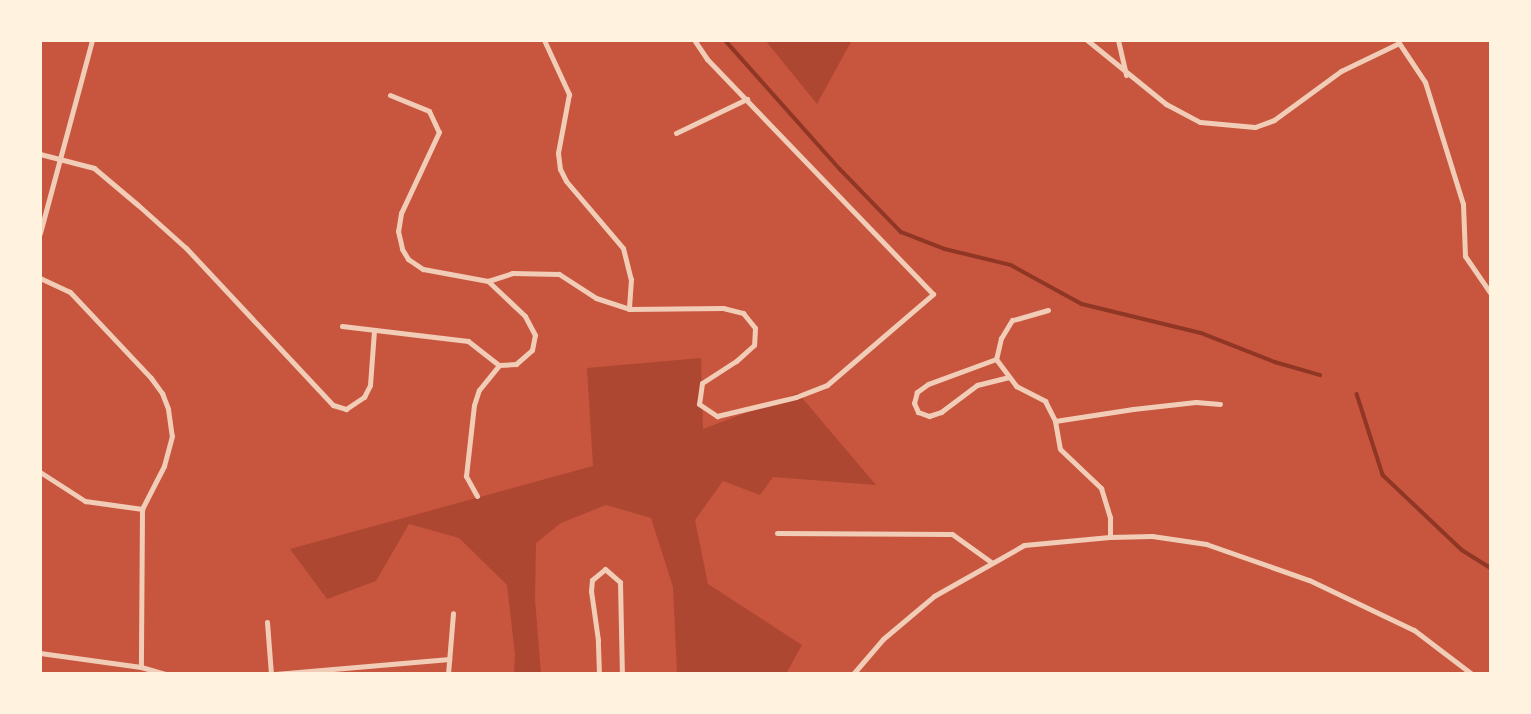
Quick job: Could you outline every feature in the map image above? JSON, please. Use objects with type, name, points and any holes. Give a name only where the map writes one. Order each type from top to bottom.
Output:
[{"type":"street","points":[[40,233],[58,158],[92,40]]},
{"type":"street","points":[[544,40],[569,94],[558,153],[560,169],[566,181],[623,248],[631,279],[629,309]]},
{"type":"street","points":[[390,95],[429,111],[439,132],[438,140],[401,213],[398,231],[402,249],[408,259],[423,269],[488,281],[512,273],[559,274],[596,298],[629,309],[723,308],[743,313],[755,328],[754,345],[702,383],[699,404],[717,416],[796,397],[827,385],[933,294],[707,59],[694,40]]},
{"type":"street","points":[[1087,40],[1126,75],[1166,104],[1200,122],[1255,127],[1274,120],[1341,71],[1399,43],[1425,82],[1452,168],[1463,204],[1465,256],[1491,294]]},
{"type":"street","points":[[1118,40],[1126,75]]},
{"type":"street","points":[[676,133],[747,99]]},
{"type":"street","points":[[40,154],[94,169],[176,239],[333,405],[346,409],[364,397],[370,384],[374,331]]},
{"type":"street","points":[[40,278],[70,292],[162,393],[168,408],[172,436],[164,466],[142,509],[141,667]]},
{"type":"street","points":[[342,326],[468,341],[499,365],[516,364],[532,350],[535,335],[526,316],[488,281]]},
{"type":"street","points":[[1048,310],[1012,320],[1001,338],[996,359],[1016,386],[1045,401],[1055,421],[1060,449],[1101,488],[1110,517],[1110,537]]},
{"type":"street","points":[[996,359],[928,384],[917,392],[914,403],[918,412],[929,416],[941,412],[977,385],[1008,377]]},
{"type":"street","points":[[477,496],[466,476],[474,405],[478,390],[499,365]]},
{"type":"street","points":[[1055,421],[1146,407],[1196,402],[1220,404]]},
{"type":"street","points":[[40,472],[85,501],[142,509]]},
{"type":"street","points":[[777,533],[952,534],[991,562]]},
{"type":"street","points":[[853,674],[883,639],[933,596],[1024,545],[1152,536],[1206,544],[1309,580],[1415,630],[1472,674]]},
{"type":"street","points":[[599,674],[598,640],[591,591],[592,580],[605,569],[620,582],[622,674]]},
{"type":"street","points":[[448,674],[453,613]]},
{"type":"street","points":[[267,622],[273,674],[449,659]]},
{"type":"street","points":[[40,653],[141,667],[165,674]]},
{"type":"shaded area","points":[[765,40],[852,40],[817,104]]},
{"type":"shaded area","points":[[701,358],[703,429],[798,393],[876,485],[773,477],[760,495],[723,481],[695,520],[708,584],[802,645],[786,674],[677,674],[673,587],[651,518],[606,505],[561,523],[536,543],[535,599],[541,674],[514,674],[515,654],[507,585],[459,538],[409,524],[376,581],[327,599],[290,549],[593,466],[587,368]]},
{"type":"waterway","points":[[725,40],[840,169],[901,232],[945,249],[1011,265],[1082,304],[1201,333],[1275,362],[1320,375]]},
{"type":"waterway","points":[[1357,394],[1383,475],[1462,550],[1491,568]]},
{"type":"waterway","points":[[1113,674],[1155,674]]}]
